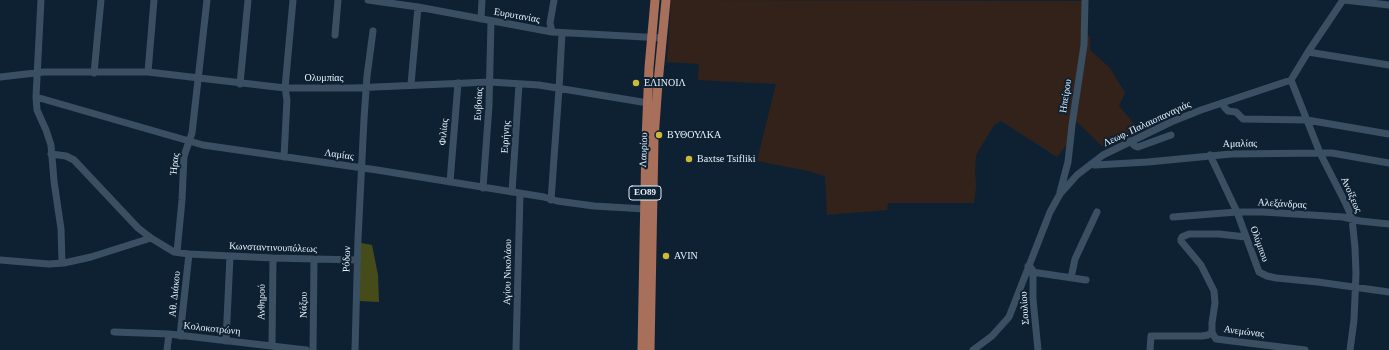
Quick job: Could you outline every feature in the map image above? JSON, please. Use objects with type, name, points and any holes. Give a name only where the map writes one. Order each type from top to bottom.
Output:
[{"type":"main road","name":"Λαυρίου","points":[[642,350],[646,140],[655,0]]},
{"type":"main road","name":"Λαυρίου","points":[[650,350],[654,140],[666,0]]},
{"type":"street","points":[[41,0],[36,73],[36,97],[38,114],[50,138],[61,229],[62,263]]},
{"type":"street","points":[[94,73],[101,0]]},
{"type":"street","points":[[148,72],[154,0]]},
{"type":"street","name":"Ήρας","points":[[177,252],[182,200],[184,156],[190,141],[199,79],[207,0]]},
{"type":"street","points":[[240,84],[248,0]]},
{"type":"street","points":[[284,157],[287,100],[285,88],[293,0]]},
{"type":"street","points":[[335,34],[338,0]]},
{"type":"street","name":"Ευρυτανίας","points":[[373,0],[552,32],[663,38]]},
{"type":"street","points":[[482,0],[482,19]]},
{"type":"street","points":[[552,32],[550,23],[554,0]]},
{"type":"street","name":"Ηπείρου","points":[[1060,194],[1068,162],[1084,45],[1085,0]]},
{"type":"street","points":[[1291,80],[1343,0],[1389,5]]},
{"type":"street","points":[[411,84],[418,7]]},
{"type":"street","name":"Ευβοίας","points":[[483,188],[490,82],[491,21]]},
{"type":"street","name":"Ρόδων","points":[[355,350],[361,168],[366,87],[373,31]]},
{"type":"street","points":[[551,200],[562,33]]},
{"type":"street","points":[[1308,52],[1389,65]]},
{"type":"street","name":"Ολυμπίας","points":[[0,77],[36,73],[148,72],[240,84],[285,88],[366,87],[490,82],[559,89],[648,103]]},
{"type":"street","name":"Λεωφ. Παλαιοπαναγιάς","points":[[973,350],[992,336],[1006,322],[1030,269],[1050,212],[1060,194],[1077,175],[1103,155],[1171,122],[1222,103],[1281,85],[1291,80]]},
{"type":"street","name":"Ανοίξεως","points":[[1291,80],[1320,153],[1352,218],[1356,256],[1356,287],[1350,350]]},
{"type":"street","name":"Φιλίας","points":[[450,182],[458,83]]},
{"type":"street","name":"Ειρήνης","points":[[512,192],[519,84]]},
{"type":"street","name":"Λαμίας","points":[[36,97],[203,145],[450,182],[544,197],[551,200],[594,206],[645,209]]},
{"type":"street","points":[[1222,103],[1228,111],[1236,112],[1243,119],[1307,120],[1389,134]]},
{"type":"street","points":[[1130,141],[1138,147],[1171,135]]},
{"type":"street","name":"Αμαλίας","points":[[1091,164],[1148,162],[1210,155],[1320,153],[1332,153],[1389,162]]},
{"type":"street","name":"Κωνσταντινουπόλεως","points":[[51,154],[66,156],[74,160],[138,228],[151,238],[177,252],[189,254],[314,260],[357,260]]},
{"type":"street","name":"Ολύμπου","points":[[1210,155],[1237,212],[1259,272],[1267,276],[1389,292]]},
{"type":"street","name":"Αγίου Νικολάου","points":[[516,350],[520,194]]},
{"type":"street","points":[[1071,278],[1075,259],[1097,212]]},
{"type":"street","name":"Αλεξάνδρας","points":[[1173,216],[1262,212],[1352,218],[1360,221],[1389,224]]},
{"type":"street","name":"Ανεμώνας","points":[[1246,237],[1219,234],[1189,234],[1181,239],[1181,241],[1201,265],[1214,291],[1212,332],[1216,339],[1305,350]]},
{"type":"street","points":[[0,260],[49,264],[62,263],[91,257],[151,238]]},
{"type":"street","name":"Αθ. Διάκου","points":[[180,336],[189,254]]},
{"type":"street","points":[[226,341],[230,256]]},
{"type":"street","name":"Ανθηρού","points":[[272,346],[273,258]]},
{"type":"street","name":"Νάξου","points":[[313,350],[314,260]]},
{"type":"street","points":[[1030,269],[1086,280]]},
{"type":"street","name":"Σουλίου","points":[[1030,269],[1038,350]]},
{"type":"street","name":"Κολοκοτρώνη","points":[[114,332],[169,334],[306,350]]},
{"type":"street","points":[[1150,350],[1152,336],[1202,336],[1208,335],[1212,332]]},
{"type":"street","points":[[167,350],[169,334]]},
{"type":"shaded area","points":[[671,0],[1083,1],[1083,35],[1090,36],[1090,50],[1110,68],[1125,93],[1119,106],[1141,132],[1105,149],[1078,123],[1071,121],[1068,143],[1057,157],[1001,121],[994,125],[976,155],[976,186],[974,203],[888,203],[887,210],[827,215],[825,176],[808,171],[757,161],[776,84],[698,80],[699,64],[667,62]]},
{"type":"green space","points":[[361,243],[372,245],[378,275],[379,302],[359,301]]},
{"type":"place","name":"ΕΛΙΝΟΙΛ","points":[[636,83]]},
{"type":"place","name":"ΒΥΘΟΥΛΚΑ","points":[[659,135]]},
{"type":"place","name":"Baxtse Tsifliki","points":[[689,159]]},
{"type":"place","name":"AVIN","points":[[666,256]]}]
